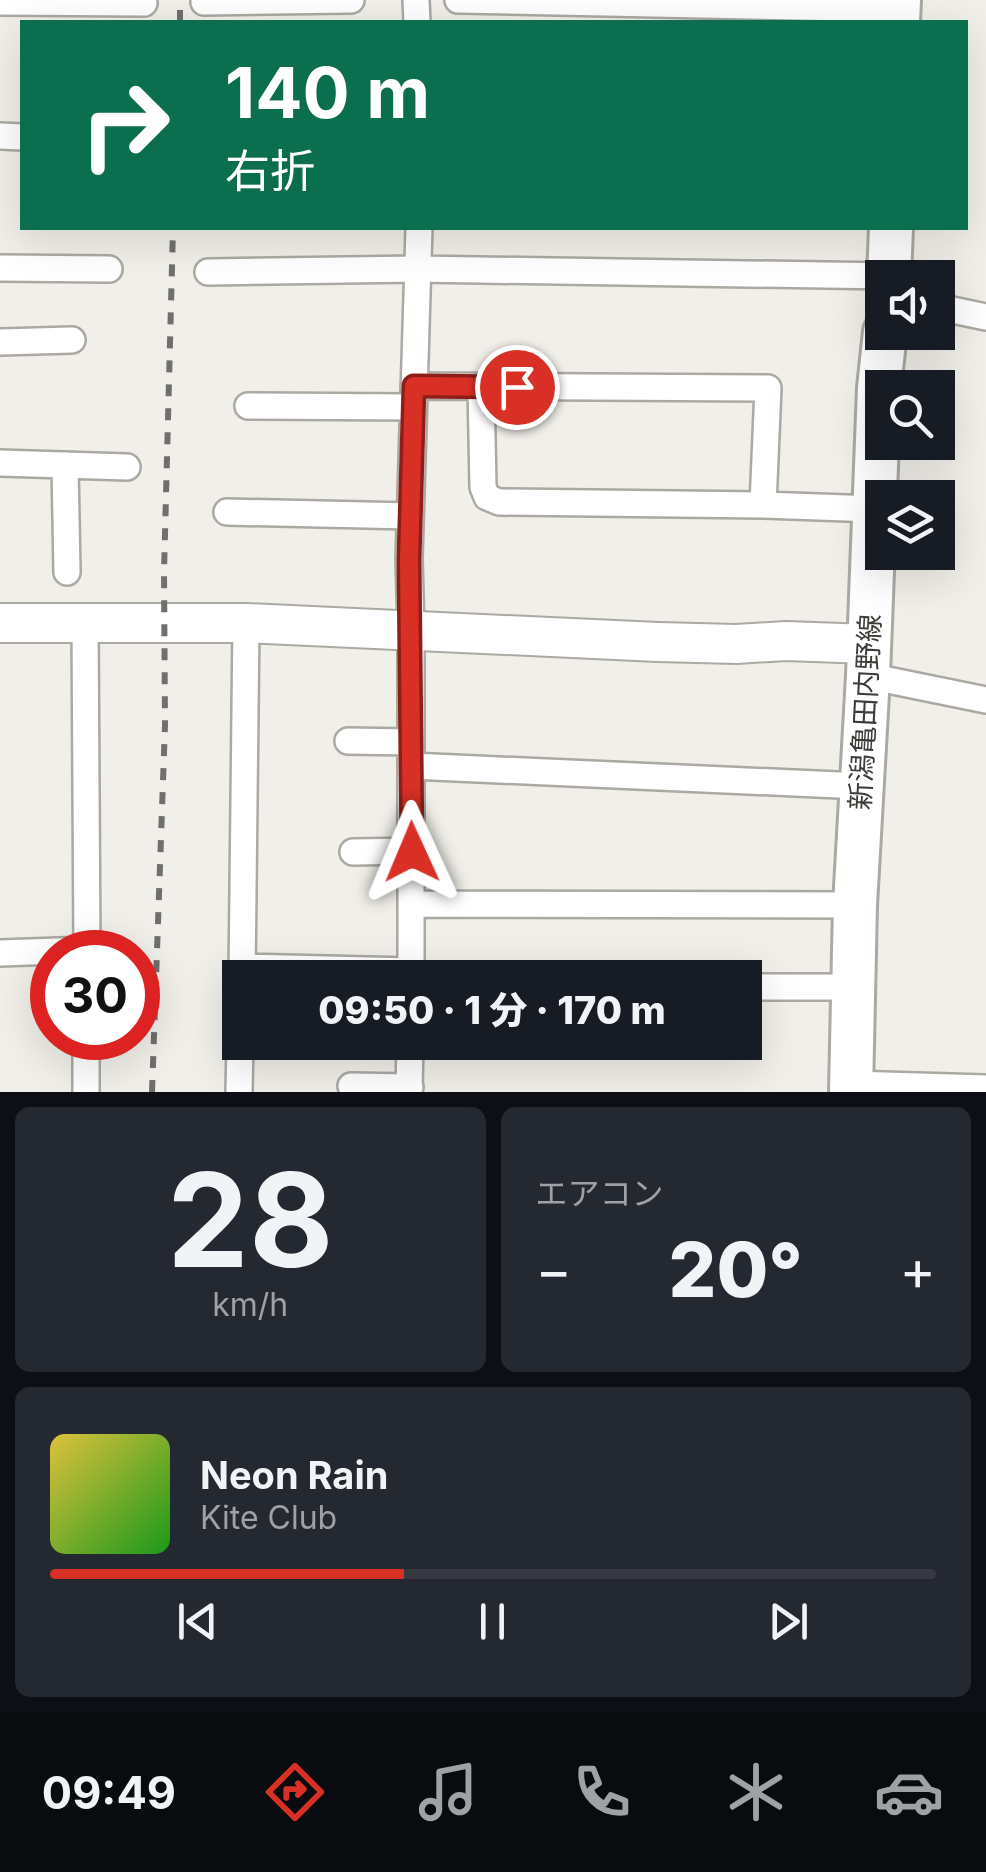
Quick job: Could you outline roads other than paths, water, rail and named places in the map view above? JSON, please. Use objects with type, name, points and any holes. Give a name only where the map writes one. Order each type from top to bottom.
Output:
[{"type":"main road","points":[[889,260],[890,230]]},
{"type":"main road","name":"新潟亀田内野線","points":[[875,480],[883,350]]},
{"type":"main road","name":"新潟亀田内野線","points":[[851,1088],[855,904],[872,570]]},
{"type":"street","points":[[204,2],[351,0]]},
{"type":"street","points":[[458,0],[898,11]]},
{"type":"street","points":[[0,2],[144,3]]},
{"type":"street","points":[[411,960],[410,516],[418,230]]},
{"type":"street","points":[[0,268],[109,269]]},
{"type":"street","points":[[208,272],[417,269],[865,277]]},
{"type":"street","points":[[955,311],[986,317]]},
{"type":"street","points":[[0,342],[72,340]]},
{"type":"street","points":[[481,387],[483,487],[487,497],[499,502],[865,509]]},
{"type":"street","points":[[248,406],[414,397],[481,387],[768,388],[763,504]]},
{"type":"street","points":[[0,463],[127,467]]},
{"type":"street","points":[[65,465],[66,572]]},
{"type":"street","points":[[227,512],[410,516]]},
{"type":"street","points":[[0,624],[246,623],[736,644],[786,641],[868,660],[986,700]]},
{"type":"street","points":[[242,960],[246,623]]},
{"type":"street","points":[[85,625],[87,930]]},
{"type":"street","points":[[348,740],[411,754],[862,786]]},
{"type":"street","points":[[353,852],[412,852]]},
{"type":"street","points":[[412,904],[855,904]]},
{"type":"street","points":[[0,954],[30,953]]},
{"type":"street","points":[[762,987],[853,987]]},
{"type":"street","points":[[86,1060],[86,1092]]},
{"type":"street","points":[[239,1092],[240,1060]]},
{"type":"street","points":[[351,1086],[410,1089],[410,1060]]},
{"type":"street","points":[[851,1088],[983,1089]]},
{"type":"railway","points":[[180,0],[180,20]]},
{"type":"railway","points":[[152,1092],[165,725],[164,572],[173,230]]}]
